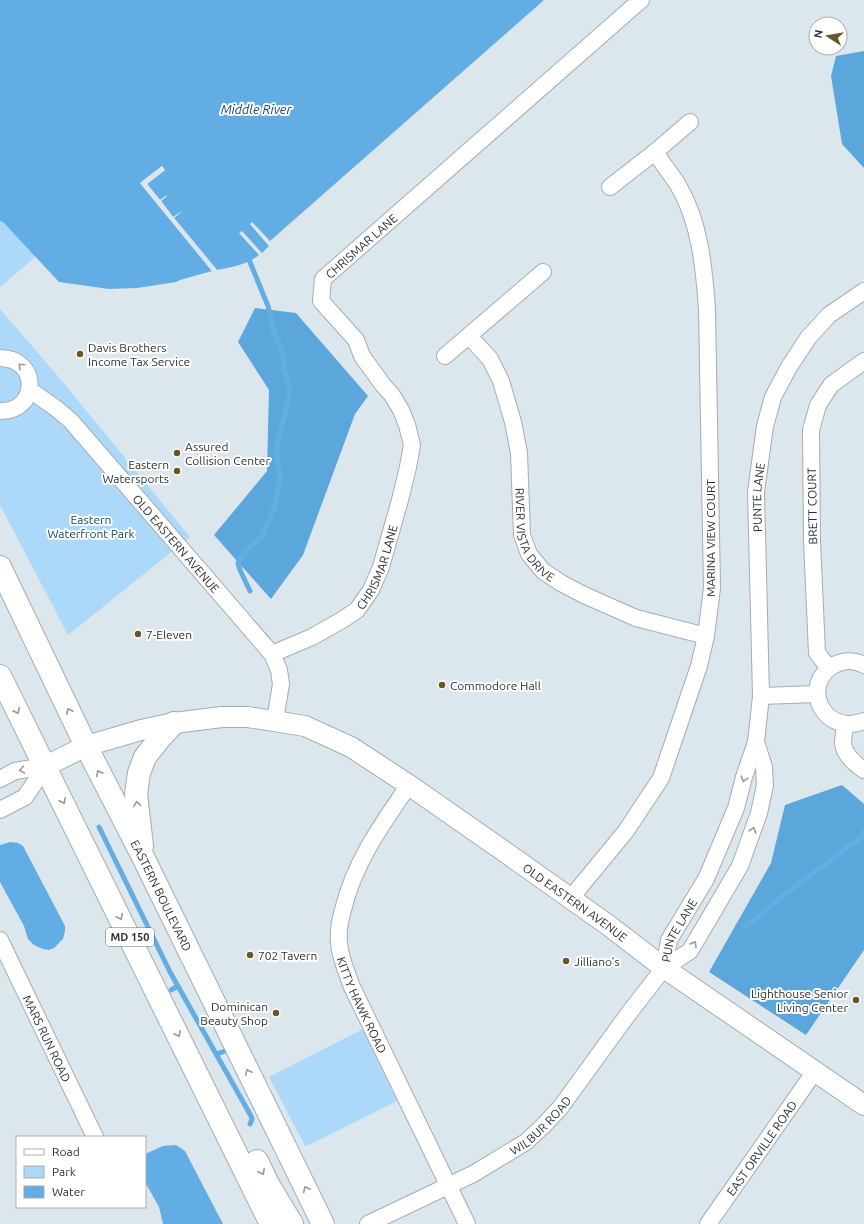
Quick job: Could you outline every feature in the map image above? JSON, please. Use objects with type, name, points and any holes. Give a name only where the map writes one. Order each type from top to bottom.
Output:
[{"type":"main road","name":"EASTERN BOULEVARD","points":[[0,566],[86,746],[143,857],[323,1224]]},
{"type":"main road","name":"MD 150","points":[[0,676],[46,766],[271,1224]]},
{"type":"main road","points":[[143,857],[136,794],[139,774],[145,757],[160,737],[174,723]]},
{"type":"main road","points":[[214,1107],[246,1140],[269,1186],[292,1224]]},
{"type":"street","name":"CHRISMAR LANE","points":[[272,654],[312,637],[342,620],[357,610],[371,590],[380,567],[401,493],[412,445],[407,425],[401,410],[392,395],[362,356],[356,340],[321,301],[323,279],[641,0]]},
{"type":"street","points":[[610,187],[655,152],[690,122]]},
{"type":"street","name":"MARINA VIEW COURT","points":[[570,899],[626,831],[661,778],[699,666],[706,636],[712,588],[705,270],[699,239],[690,212],[678,185],[655,152]]},
{"type":"street","points":[[445,356],[543,272]]},
{"type":"street","name":"PUNTE LANE","points":[[664,968],[669,940],[706,879],[736,808],[744,777],[756,742],[761,696],[756,492],[765,426],[776,391],[788,367],[808,338],[829,315],[864,291]]},
{"type":"street","name":"RIVER VISTA DRIVE","points":[[469,336],[490,359],[500,381],[513,422],[519,453],[522,535],[529,554],[544,571],[560,583],[584,595],[636,618],[706,636]]},
{"type":"street","points":[[0,358],[14,360],[20,364],[28,376],[30,390],[27,398],[15,409],[0,411]]},
{"type":"street","name":"BRETT COURT","points":[[829,668],[817,653],[812,542],[811,430],[818,405],[831,385],[864,361]]},
{"type":"street","name":"OLD EASTERN AVENUE","points":[[30,390],[71,421],[272,654],[279,670],[281,684],[275,720]]},
{"type":"street","points":[[864,665],[851,661],[839,662],[829,668],[822,675],[818,684],[817,694],[822,709],[830,718],[846,724],[864,721]]},
{"type":"street","points":[[761,696],[817,694]]},
{"type":"street","name":"OLD EASTERN AVENUE","points":[[46,766],[86,746],[141,730],[174,723],[222,717],[248,717],[275,720],[305,726],[351,747],[409,785],[630,941],[664,968],[864,1105]]},
{"type":"street","points":[[846,724],[843,744],[845,750],[856,765],[864,770]]},
{"type":"street","name":"PUNTE LANE","points":[[664,968],[690,951],[740,866],[759,813],[765,785],[764,767],[756,742]]},
{"type":"street","points":[[0,779],[15,771],[46,766]]},
{"type":"street","points":[[0,810],[24,797],[46,766]]},
{"type":"street","name":"KITTY HAWK ROAD","points":[[409,785],[366,851],[358,866],[345,900],[340,924],[339,943],[342,959],[352,987],[466,1224]]},
{"type":"street","name":"MARS RUN ROAD","points":[[0,940],[95,1136]]},
{"type":"street","name":"WILBUR ROAD","points":[[368,1224],[448,1187],[473,1174],[526,1142],[560,1108],[629,1013],[664,968]]},
{"type":"street","name":"EAST ORVILLE ROAD","points":[[708,1224],[815,1071]]},
{"type":"green space","points":[[0,219],[40,253],[0,287]]},
{"type":"green space","name":"Eastern Waterfront Park","points":[[0,309],[57,375],[190,537],[68,635],[0,505]]},
{"type":"green space","points":[[363,1029],[397,1101],[305,1146],[269,1077]]},
{"type":"shaded area","points":[[864,51],[864,168],[842,144],[831,76],[836,56],[848,56],[848,54]]},
{"type":"shaded area","points":[[255,308],[296,313],[368,396],[355,414],[303,555],[271,599],[214,535],[267,471],[269,390],[238,342]]},
{"type":"shaded area","points":[[842,785],[864,804],[864,950],[806,1035],[709,972],[771,863],[785,805]]},
{"type":"water","name":"Middle River","points":[[0,0],[544,0],[270,241],[252,222],[250,224],[269,246],[262,253],[242,231],[239,233],[259,255],[249,261],[217,270],[174,218],[182,211],[173,217],[161,201],[167,195],[160,200],[147,184],[165,170],[162,166],[140,183],[212,271],[176,282],[137,288],[109,289],[59,282],[3,222],[0,221]]},
{"type":"water","points":[[10,842],[18,843],[23,846],[65,926],[63,939],[54,948],[49,950],[34,945],[28,939],[24,926],[0,882],[0,845]]},
{"type":"water","points":[[176,1145],[185,1151],[223,1224],[163,1224],[159,1207],[146,1184],[146,1154],[163,1146]]},
{"type":"pier","points":[[162,166],[165,170],[147,184],[160,200],[167,195],[161,201],[173,217],[182,211],[174,218],[217,270],[215,271],[145,184],[145,182],[161,169],[143,183],[214,271],[212,271],[140,183]]},
{"type":"waterway","points":[[250,262],[268,306],[275,334],[283,354],[284,370],[290,388],[289,398],[277,445],[280,480],[274,508],[262,536],[244,553],[238,563],[250,591]]},
{"type":"waterway","points":[[99,827],[170,972],[251,1116],[252,1119],[250,1124]]},
{"type":"waterway","points":[[744,928],[793,888],[862,837],[864,830]]},
{"type":"waterway","points":[[171,990],[178,986]]},
{"type":"waterway","points":[[217,1054],[225,1051]]},
{"type":"place","name":"Davis Brothers Income Tax Service","points":[[80,354]]},
{"type":"place","name":"Assured Collision Center","points":[[177,453]]},
{"type":"place","name":"Eastern Watersports","points":[[177,471]]},
{"type":"place","name":"7-Eleven","points":[[138,634]]},
{"type":"place","name":"Commodore Hall","points":[[442,685]]},
{"type":"place","name":"702 Tavern","points":[[250,955]]},
{"type":"place","name":"Jilliano’s","points":[[566,961]]},
{"type":"place","name":"Lighthouse Senior Living Center","points":[[856,1000]]},
{"type":"place","name":"Dominican Beauty Shop","points":[[276,1013]]}]
